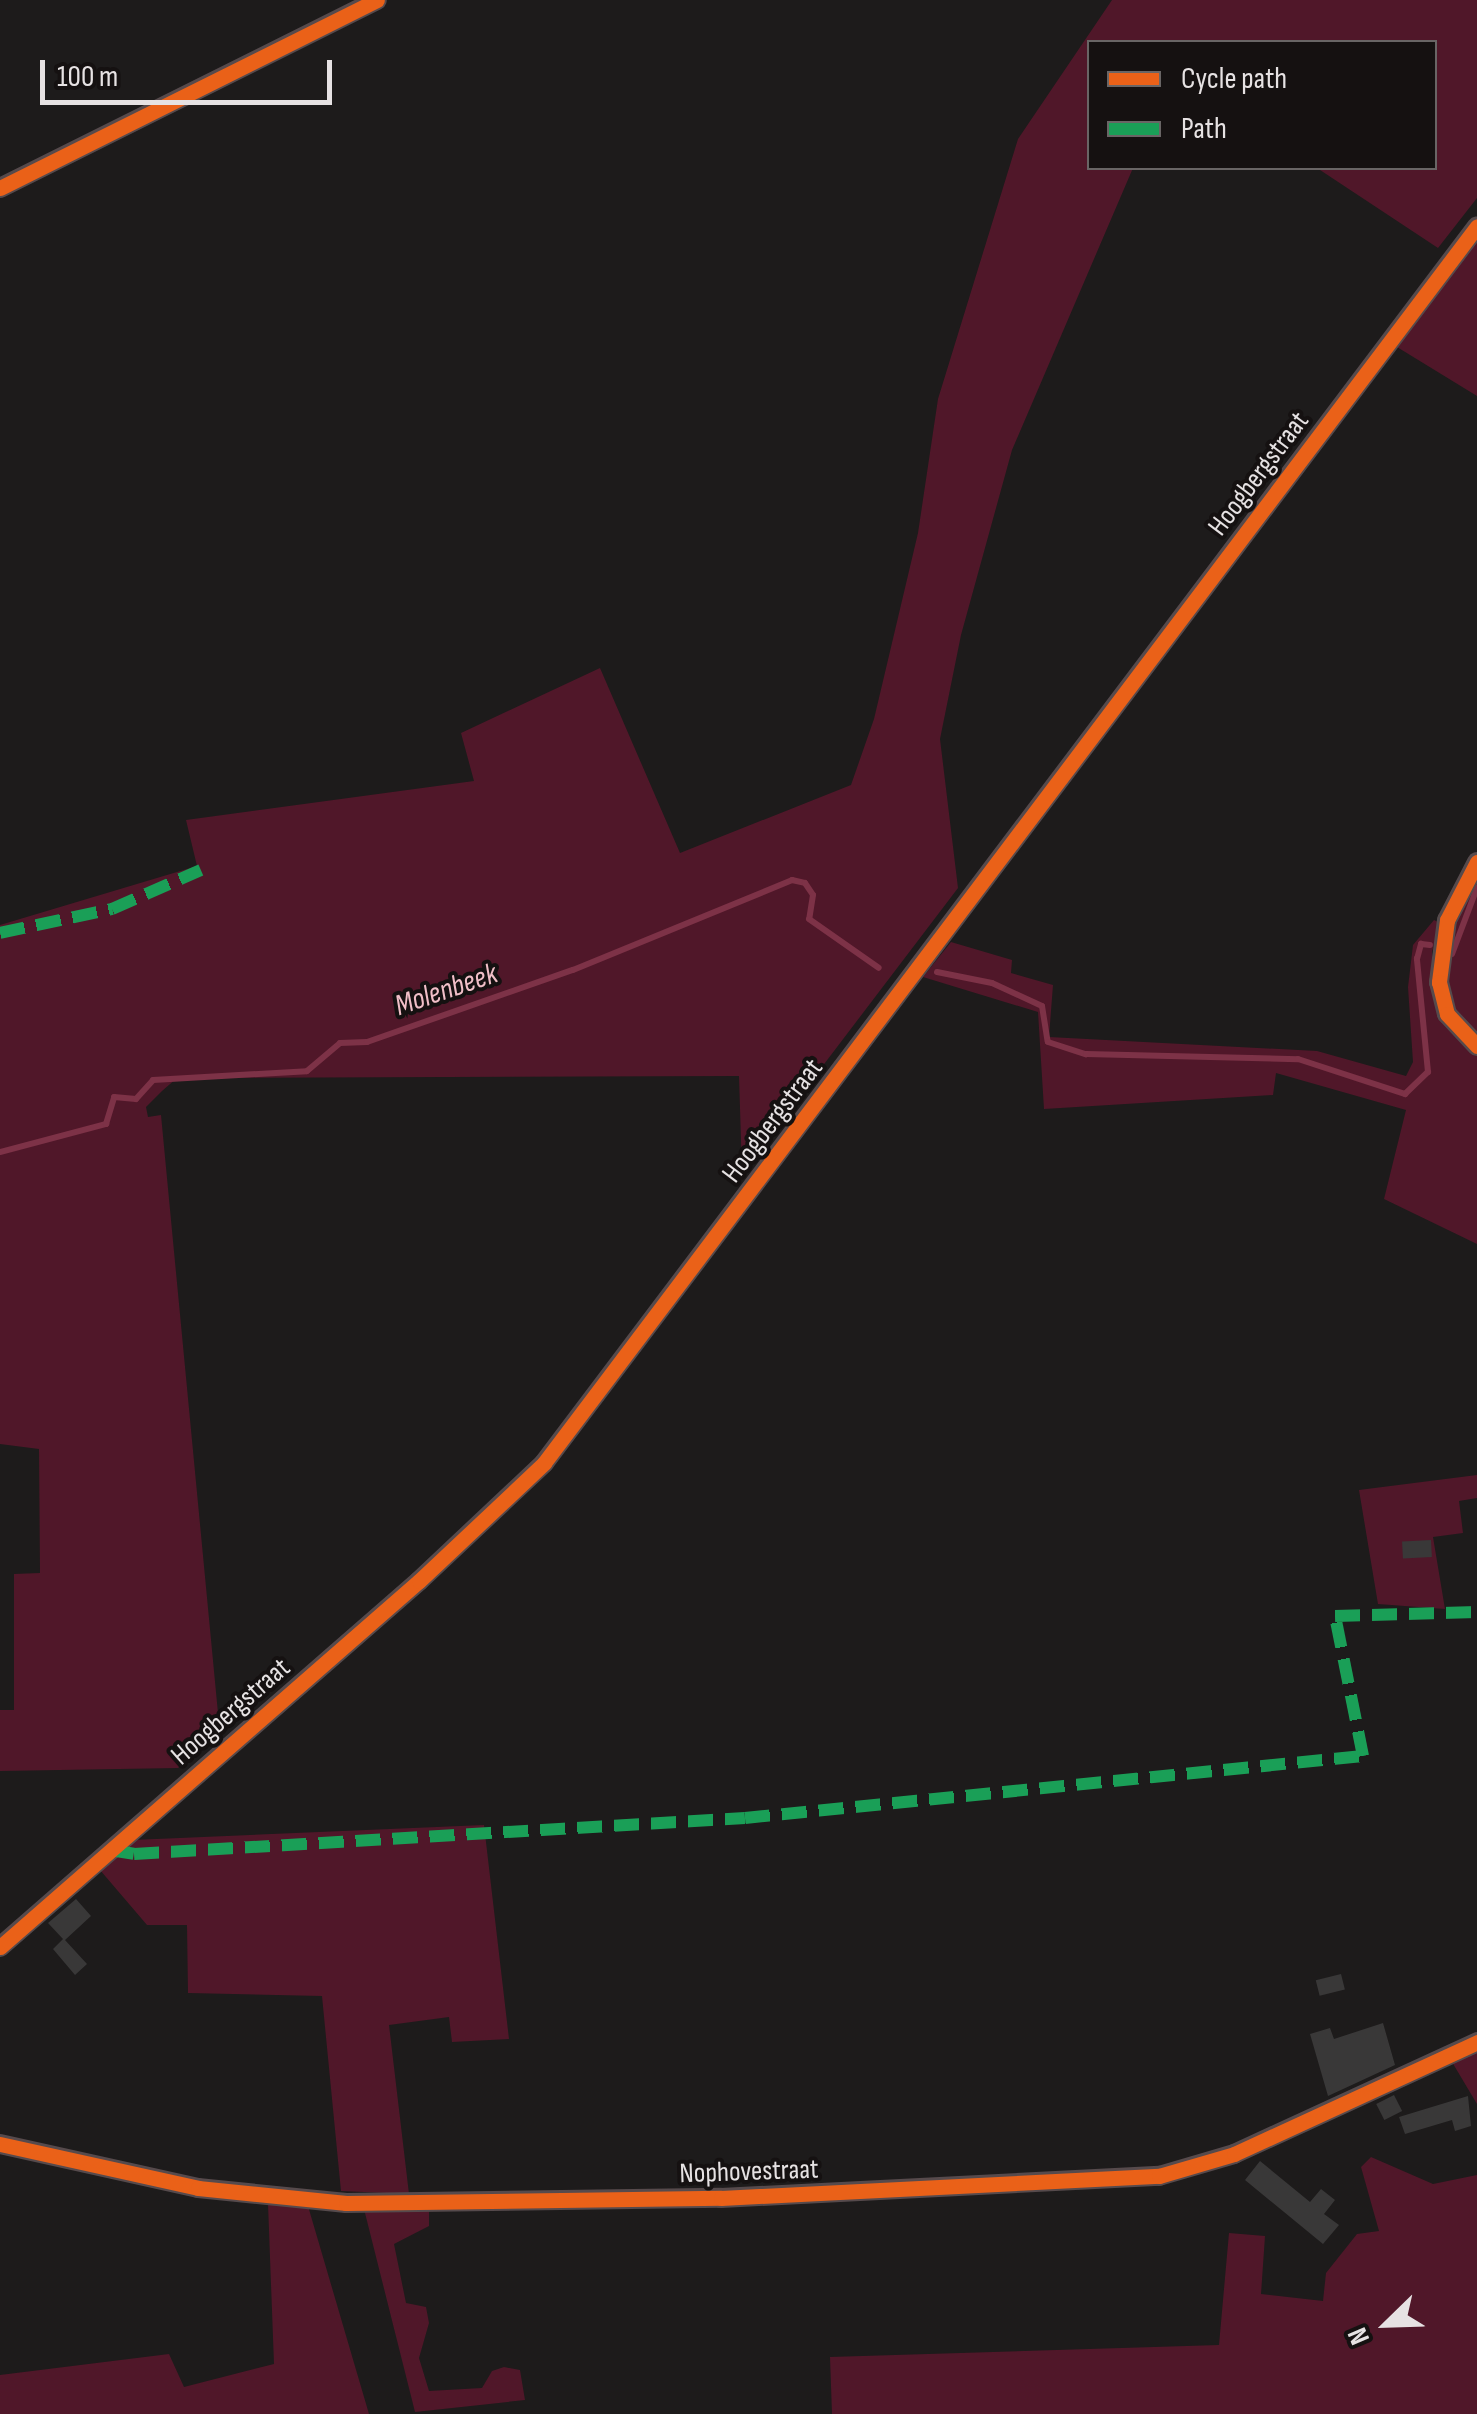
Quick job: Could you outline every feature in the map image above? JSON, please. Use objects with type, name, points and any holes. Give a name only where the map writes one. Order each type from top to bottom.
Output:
[{"type":"street","points":[[0,188],[377,0]]},
{"type":"street","name":"Hoogbergstraat","points":[[0,1947],[419,1581],[544,1463],[1477,226]]},
{"type":"street","points":[[1477,862],[1448,920],[1439,982],[1447,1014],[1477,1046]]},
{"type":"street","name":"Nophovestraat","points":[[0,2144],[198,2188],[383,2204],[722,2198],[1159,2176],[1234,2154],[1477,2042]]},
{"type":"shaded area","points":[[1112,0],[1477,0],[1477,198],[1438,248],[1320,170],[1437,170],[1437,40],[1087,40],[1087,170],[1132,170],[1012,450],[961,635],[940,739],[958,888],[742,1172],[739,1076],[177,1078],[146,1107],[148,1117],[161,1115],[220,1734],[178,1768],[0,1771],[0,1710],[14,1710],[14,1574],[40,1573],[39,1449],[0,1444],[0,925],[197,866],[186,820],[474,781],[461,733],[600,668],[680,853],[851,785],[874,719],[918,533],[938,399],[1018,139]]},
{"type":"shaded area","points":[[1477,238],[1477,396],[1397,347]]},
{"type":"shaded area","points":[[1477,876],[1477,1039],[1453,1006],[1446,968],[1461,902]]},
{"type":"shaded area","points":[[1434,920],[1440,923],[1432,952],[1435,980],[1477,1055],[1477,1244],[1384,1199],[1406,1110],[1276,1073],[1273,1095],[1044,1109],[1038,1012],[923,977],[951,942],[1012,960],[1011,973],[1053,985],[1049,1037],[1317,1051],[1406,1076],[1413,1062],[1408,987],[1413,945]]},
{"type":"shaded area","points":[[1477,1475],[1477,1498],[1459,1501],[1463,1533],[1433,1537],[1445,1609],[1378,1604],[1359,1490]]},
{"type":"shaded area","points":[[484,1825],[509,2039],[452,2042],[449,2017],[389,2025],[409,2194],[341,2191],[322,1996],[188,1993],[187,1925],[147,1925],[100,1870],[133,1840]]},
{"type":"shaded area","points":[[1477,2044],[1477,2104],[1449,2057]]},
{"type":"shaded area","points":[[1371,2157],[1433,2184],[1477,2175],[1477,2414],[832,2414],[830,2357],[1219,2345],[1229,2233],[1265,2236],[1261,2294],[1323,2301],[1326,2273],[1357,2234],[1379,2231],[1361,2167]]},
{"type":"shaded area","points":[[268,2204],[308,2206],[369,2414],[0,2414],[0,2375],[169,2354],[184,2387],[274,2364]]},
{"type":"shaded area","points":[[364,2209],[429,2209],[429,2226],[394,2244],[406,2303],[426,2307],[429,2323],[419,2358],[429,2391],[482,2388],[492,2371],[504,2367],[520,2370],[525,2400],[415,2412]]},
{"type":"building","points":[[1431,1540],[1432,1557],[1403,1558],[1402,1542]]},
{"type":"building","points":[[76,1899],[91,1916],[65,1940],[87,1964],[75,1975],[53,1949],[63,1939],[48,1923]]},
{"type":"building","points":[[1341,1974],[1345,1990],[1320,1996],[1316,1980]]},
{"type":"building","points":[[1383,2023],[1395,2065],[1328,2096],[1310,2034],[1330,2028],[1334,2039]]},
{"type":"building","points":[[1394,2095],[1402,2111],[1384,2120],[1376,2104]]},
{"type":"building","points":[[1468,2096],[1471,2126],[1455,2131],[1452,2120],[1405,2134],[1399,2117]]},
{"type":"building","points":[[1260,2161],[1310,2202],[1321,2189],[1335,2200],[1324,2214],[1339,2225],[1323,2244],[1245,2180]]},
{"type":"waterway","name":"Molenbeek","points":[[0,1152],[106,1124],[114,1097],[136,1099],[153,1080],[307,1071],[340,1043],[367,1042],[573,970],[792,880],[805,883],[813,895],[809,919],[879,968]]},
{"type":"waterway","name":"Molenbeek","points":[[1452,954],[1477,888]]},
{"type":"waterway","name":"Molenbeek","points":[[937,972],[992,983],[1042,1006],[1048,1042],[1086,1054],[1298,1059],[1405,1094],[1428,1072],[1417,959],[1421,944],[1430,945]]},
{"type":"marked path","points":[[0,933],[112,909],[201,870]]},
{"type":"marked path","points":[[110,1850],[134,1854],[745,1818],[1363,1756],[1335,1616],[1477,1612]]},
{"type":"cycle path","points":[[0,188],[377,0]]},
{"type":"cycle path","points":[[0,1947],[419,1581],[544,1463],[1477,226]]},
{"type":"cycle path","points":[[1477,862],[1447,920],[1439,982],[1447,1014],[1477,1046]]},
{"type":"cycle path","points":[[0,2144],[198,2188],[346,2203],[721,2198],[1159,2176],[1234,2154],[1477,2042]]}]
